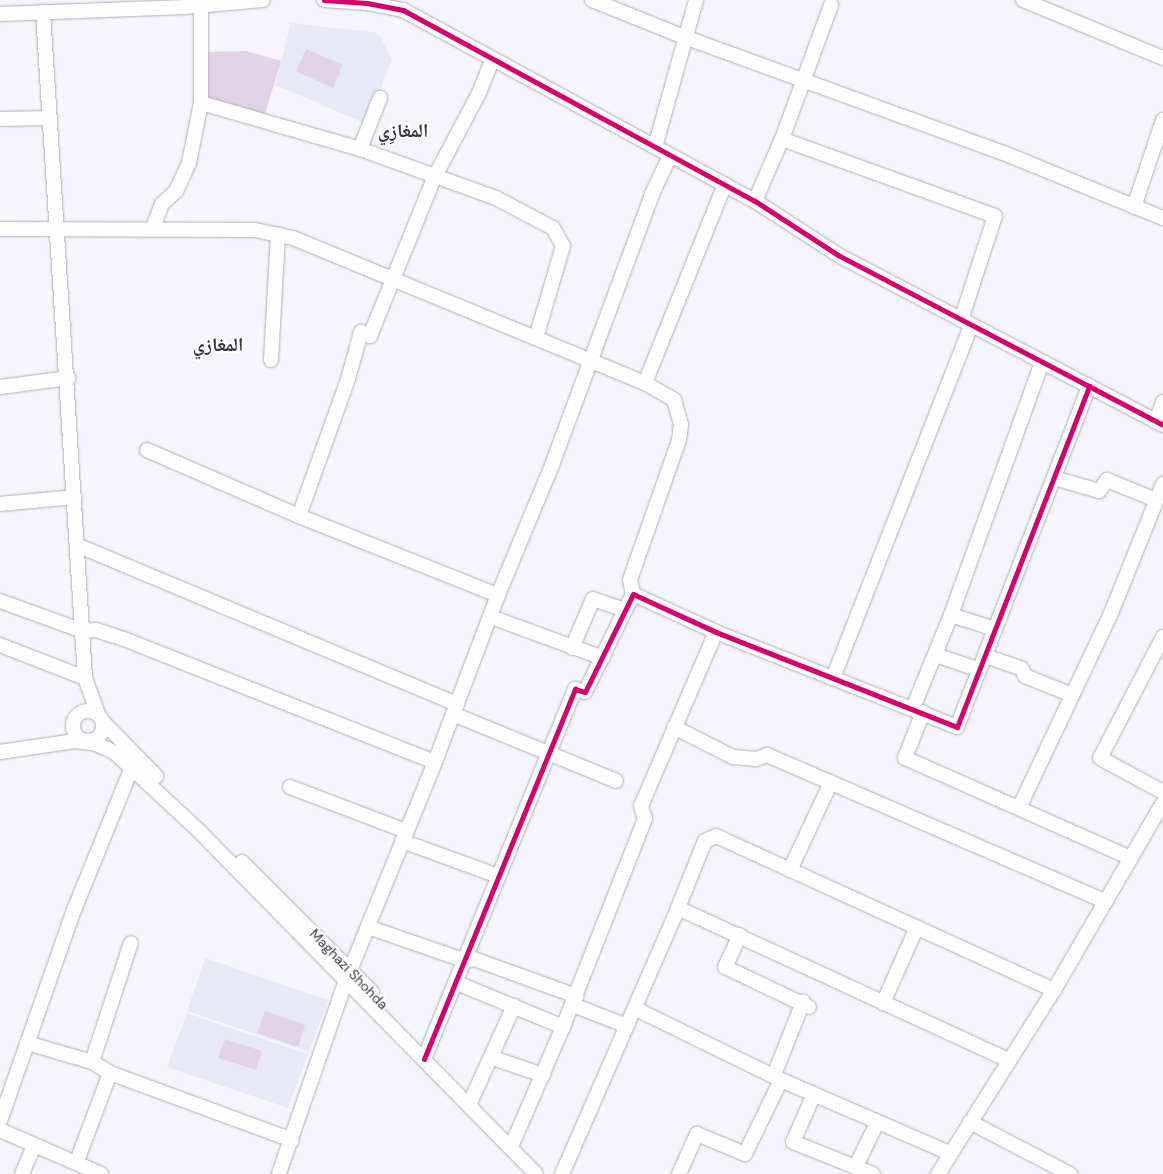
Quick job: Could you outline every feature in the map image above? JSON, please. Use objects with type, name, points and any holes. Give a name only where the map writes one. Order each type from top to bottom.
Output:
[{"type":"street","points":[[0,14],[127,5],[201,5],[263,0]]},
{"type":"street","points":[[324,0],[368,1],[403,10],[655,146],[670,156],[725,184],[755,201],[838,255],[1159,423],[1163,402]]},
{"type":"street","points":[[592,0],[687,38],[990,148],[1163,218]]},
{"type":"street","points":[[655,146],[687,38],[696,0]]},
{"type":"street","points":[[1023,0],[1163,58]]},
{"type":"street","points":[[152,230],[162,204],[176,191],[188,163],[201,102],[201,5]]},
{"type":"street","points":[[755,201],[782,139],[831,5]]},
{"type":"street","points":[[43,12],[59,294],[68,378],[86,683],[100,718],[140,769]]},
{"type":"street","points":[[299,516],[348,379],[360,332],[370,336],[391,289],[392,278],[434,178],[479,93],[493,59]]},
{"type":"street","points":[[360,149],[380,98]]},
{"type":"street","points":[[201,102],[360,149],[434,178],[496,198],[553,228],[563,246],[536,338]]},
{"type":"street","points":[[0,119],[50,118]]},
{"type":"street","points":[[1134,207],[1163,120]]},
{"type":"street","points":[[782,139],[995,216],[966,323],[833,678]]},
{"type":"street","points":[[280,1174],[348,974],[435,762],[492,616],[498,595],[552,465],[589,359],[670,156]]},
{"type":"street","points":[[645,383],[725,184]]},
{"type":"street","points":[[0,229],[255,230],[278,234],[392,278],[589,359],[645,383],[674,400],[681,425],[680,440],[630,580],[633,594],[585,692],[576,689],[426,1055]]},
{"type":"street","points":[[271,360],[278,234]]},
{"type":"street","points":[[1042,362],[936,655],[918,710],[906,758],[1131,858]]},
{"type":"street","points":[[0,387],[68,378]]},
{"type":"street","points":[[633,594],[716,632],[918,710],[957,728],[1088,386]]},
{"type":"street","points":[[147,450],[299,516],[498,595]]},
{"type":"street","points":[[1054,478],[1099,491],[1107,480],[1156,500]]},
{"type":"street","points":[[1019,808],[1112,611],[1163,484]]},
{"type":"street","points":[[0,504],[75,497]]},
{"type":"street","points":[[79,546],[616,780]]},
{"type":"street","points":[[572,648],[593,599],[625,610]]},
{"type":"street","points":[[0,601],[83,632],[96,630],[124,639],[435,762]]},
{"type":"street","points":[[952,615],[995,630]]},
{"type":"street","points":[[492,616],[572,648],[603,658]]},
{"type":"street","points":[[513,1144],[564,1027],[645,819],[641,806],[716,632]]},
{"type":"street","points":[[1163,637],[1100,758],[1163,792]]},
{"type":"street","points":[[0,645],[86,683]]},
{"type":"street","points":[[936,655],[1022,669],[1025,676],[1072,695]]},
{"type":"street","points":[[86,683],[76,720],[78,738],[114,752],[140,769]]},
{"type":"street","points":[[32,745],[90,711],[100,718]]},
{"type":"street","points":[[0,752],[32,745],[86,742],[101,736],[100,718]]},
{"type":"street","points":[[674,727],[733,757],[756,759],[767,755],[1106,902]]},
{"type":"street","points":[[0,1121],[72,915],[140,769]]},
{"type":"street","name":"Maghazi Shohda","points":[[140,769],[348,974],[513,1144],[548,1174]]},
{"type":"street","points":[[790,870],[831,782]]},
{"type":"street","points":[[290,788],[498,876]]},
{"type":"street","points":[[938,1174],[1054,990],[1163,803]]},
{"type":"street","points":[[562,1174],[636,1009],[704,840],[716,836],[1054,990]]},
{"type":"street","points":[[678,908],[1009,1060]]},
{"type":"street","points":[[368,927],[466,961],[474,959],[574,1000],[627,1026]]},
{"type":"street","points":[[883,1002],[917,927]]},
{"type":"street","points":[[679,1174],[697,1134],[746,1154],[806,1004],[725,967],[740,935]]},
{"type":"street","points":[[92,1062],[131,943]]},
{"type":"street","points":[[457,983],[564,1027]]},
{"type":"street","points":[[470,1101],[493,1058],[514,1006]]},
{"type":"street","points":[[636,1009],[777,1078],[950,1153]]},
{"type":"street","points":[[27,1042],[92,1062],[110,1073],[292,1140]]},
{"type":"street","points":[[493,1058],[543,1074]]},
{"type":"street","points":[[77,1161],[110,1073]]},
{"type":"street","points":[[814,1094],[793,1142],[872,1174]]},
{"type":"street","points":[[970,1122],[1070,1174]]},
{"type":"street","points":[[856,1166],[878,1123]]},
{"type":"street","points":[[0,1130],[34,1146],[77,1161],[101,1174]]},
{"type":"street","name":"Maghazi Shohda","points":[[513,1144],[536,1174]]},
{"type":"street","points":[[22,1174],[34,1146]]},
{"type":"shaded area","points":[[291,23],[378,33],[392,59],[367,124],[275,85]]},
{"type":"shaded area","points":[[306,49],[343,65],[333,88],[296,71]]},
{"type":"shaded area","points":[[246,51],[281,61],[264,117],[202,101],[204,52]]},
{"type":"shaded area","points":[[205,958],[328,1000],[309,1052],[187,1011]]},
{"type":"shaded area","points":[[265,1011],[305,1025],[298,1047],[257,1033]]},
{"type":"shaded area","points":[[187,1013],[308,1054],[288,1108],[167,1067]]},
{"type":"shaded area","points":[[225,1039],[262,1051],[256,1070],[218,1058]]},
{"type":"cycle path","points":[[324,0],[367,3],[403,10],[755,201],[838,255],[1163,425]]},
{"type":"cycle path","points":[[424,1059],[575,689],[585,692],[633,594],[716,632],[957,727],[1089,386]]},
{"type":"district","name":"المغازِي","points":[[403,131]]},
{"type":"district","name":"المغازي","points":[[218,345]]}]
